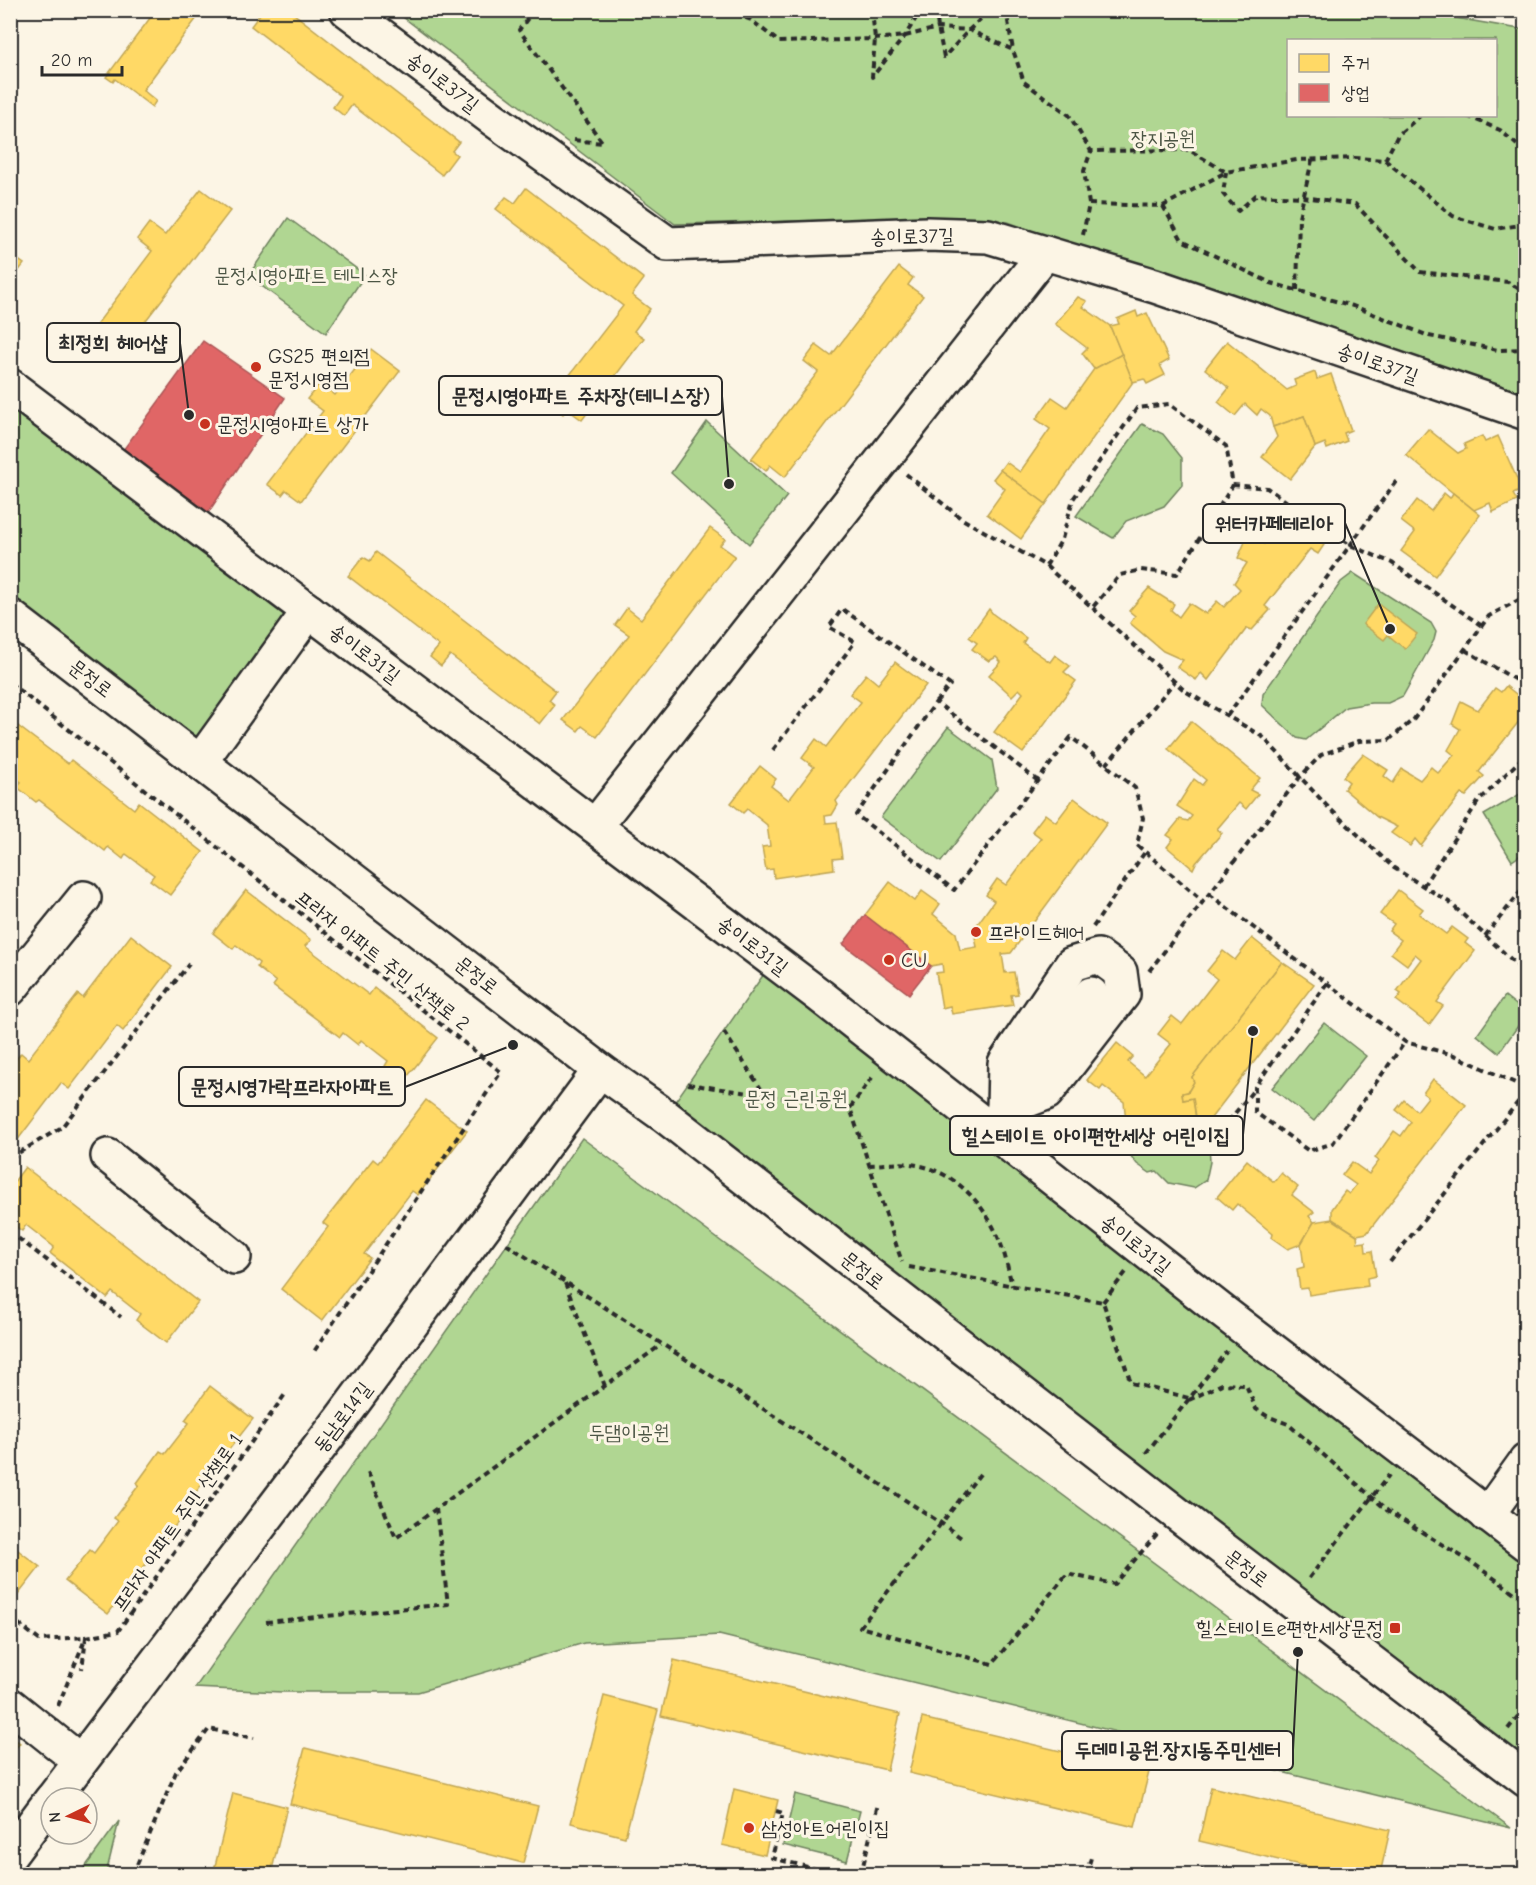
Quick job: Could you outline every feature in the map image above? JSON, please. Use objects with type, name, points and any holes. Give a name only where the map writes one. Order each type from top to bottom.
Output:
[{"type":"street","name":"송이로37길","points":[[347,10],[555,164],[668,244],[915,235],[988,236],[1155,286],[1526,413]]},
{"type":"street","points":[[595,826],[1045,253]]},
{"type":"street","name":"송이로31길","points":[[10,386],[819,995],[891,1052],[996,1119],[1143,1250],[1526,1544]]},
{"type":"street","points":[[201,762],[309,611]]},
{"type":"street","name":"문정로","points":[[10,616],[600,1070],[665,1116],[1176,1514],[1526,1780]]},
{"type":"street","points":[[10,989],[84,898]]},
{"type":"street","points":[[996,1119],[1091,994]]},
{"type":"street","name":"동남로14길","points":[[62,1786],[341,1419],[600,1070]]},
{"type":"street","points":[[108,1155],[234,1257]]},
{"type":"street","points":[[1487,1515],[1526,1461]]},
{"type":"street","points":[[10,1705],[80,1761]]},
{"type":"street","name":"동남로14길","points":[[10,1855],[39,1816]]},
{"type":"path","points":[[534,10],[519,30],[603,143],[573,139],[555,164]]},
{"type":"path","points":[[872,10],[875,39],[872,77],[921,10]]},
{"type":"path","points":[[936,10],[944,57],[990,10]]},
{"type":"path","points":[[1006,10],[1013,50],[1024,82],[1069,115],[1091,151]]},
{"type":"path","points":[[725,11],[751,20],[778,42],[875,39],[904,36],[938,28],[969,30],[1013,50]]},
{"type":"path","points":[[1384,160],[1398,135],[1419,117]]},
{"type":"path","points":[[1469,117],[1500,130],[1526,153]]},
{"type":"path","points":[[1091,151],[1189,150],[1226,172]]},
{"type":"path","points":[[1077,263],[1089,204],[1084,171],[1091,151]]},
{"type":"path","points":[[1089,204],[1163,206],[1226,172],[1297,160],[1355,158],[1384,160],[1453,216],[1494,229],[1526,224]]},
{"type":"path","points":[[1297,290],[1299,217],[1312,160]]},
{"type":"path","points":[[1226,172],[1223,194],[1238,211],[1256,195],[1303,197],[1355,204],[1420,272],[1508,282],[1526,293]]},
{"type":"path","points":[[1163,206],[1182,240],[1271,282],[1353,306],[1429,336],[1498,351],[1526,349]]},
{"type":"path","points":[[1046,566],[1062,539],[1074,500],[1137,408],[1169,404],[1226,446],[1233,485],[1177,574],[1142,570],[1120,575],[1092,608]]},
{"type":"path","points":[[885,457],[962,519],[1046,566],[1185,691],[1263,737],[1327,806],[1394,868],[1449,902],[1526,973]]},
{"type":"path","points":[[1227,716],[1397,480]]},
{"type":"path","points":[[1233,485],[1267,488],[1350,545],[1392,563],[1482,626]]},
{"type":"path","points":[[1145,977],[1300,777],[1321,755],[1359,741],[1389,740],[1414,719],[1489,616],[1526,596]]},
{"type":"path","points":[[773,750],[855,642],[829,627],[842,609],[950,686],[936,702],[856,815],[954,890],[1071,737],[1135,788],[1143,818],[1137,845],[1203,902]]},
{"type":"path","points":[[1465,650],[1526,686]]},
{"type":"path","points":[[1106,765],[1175,681]]},
{"type":"path","name":"프라자 아파트 주민 산책로 2","points":[[10,683],[501,1072],[314,1353]]},
{"type":"path","points":[[936,702],[1038,781]]},
{"type":"path","points":[[1423,886],[1478,802],[1526,754]]},
{"type":"path","points":[[1485,936],[1526,885]]},
{"type":"path","points":[[1209,894],[1405,1042],[1454,1056],[1526,1090],[1390,1262]]},
{"type":"path","points":[[10,1158],[62,1127],[189,964]]},
{"type":"path","points":[[1209,1146],[1255,1087],[1327,983]]},
{"type":"path","points":[[724,1032],[765,1096]]},
{"type":"path","points":[[1255,1087],[1256,1112],[1309,1151],[1333,1143],[1405,1042]]},
{"type":"path","points":[[850,1108],[891,1052]]},
{"type":"path","points":[[688,1084],[850,1108]]},
{"type":"path","points":[[850,1108],[903,1266],[1103,1302]]},
{"type":"path","points":[[869,1165],[910,1164],[946,1175],[973,1196],[991,1222],[1004,1251],[1012,1286]]},
{"type":"path","points":[[482,1228],[964,1540]]},
{"type":"path","points":[[10,1232],[121,1317]]},
{"type":"path","points":[[1103,1302],[1143,1250]]},
{"type":"path","points":[[564,1282],[605,1386]]},
{"type":"path","points":[[1103,1302],[1131,1383],[1189,1399],[1222,1384],[1246,1385],[1256,1409],[1288,1424],[1389,1512],[1474,1564],[1526,1600]]},
{"type":"path","points":[[1128,1476],[1244,1329]]},
{"type":"path","points":[[368,1472],[396,1538],[661,1345]]},
{"type":"path","name":"프라자 아파트 주민 산책로 1","points":[[10,1617],[39,1640],[86,1637],[118,1631],[286,1393]]},
{"type":"path","points":[[1291,1601],[1406,1453]]},
{"type":"path","points":[[980,1474],[860,1627],[992,1664],[1067,1574],[1114,1584],[1176,1514]]},
{"type":"path","points":[[266,1622],[448,1604],[436,1509]]},
{"type":"path","points":[[82,1669],[86,1637]]},
{"type":"path","points":[[47,1735],[86,1637]]},
{"type":"path","points":[[133,1875],[176,1772],[209,1729],[254,1738]]},
{"type":"path","points":[[861,1875],[878,1804]]},
{"type":"path","points":[[776,1811],[783,1813],[772,1858],[836,1875]]},
{"type":"path","points":[[1086,1875],[1091,1858]]},
{"type":"path","points":[[801,1875],[803,1867]]},
{"type":"path","points":[[1202,1875],[1203,1868]]},
{"type":"green space","name":"장지공원","points":[[1410,10],[1525,30],[1525,395],[1232,294],[1008,222],[958,217],[675,224],[395,11]]},
{"type":"green space","name":"문정시영아파트 테니스장","points":[[288,218],[365,275],[326,333],[248,276]]},
{"type":"green space","points":[[10,394],[297,611],[202,746],[11,600]]},
{"type":"green space","points":[[707,422],[787,496],[749,544],[671,473]]},
{"type":"green space","points":[[1142,424],[1163,434],[1182,458],[1182,485],[1164,506],[1126,521],[1113,538],[1076,516]]},
{"type":"green space","points":[[1353,573],[1431,623],[1436,632],[1434,640],[1403,696],[1388,703],[1346,707],[1306,740],[1297,738],[1262,705],[1263,694],[1341,582]]},
{"type":"green space","points":[[948,727],[992,760],[997,788],[941,862],[881,817]]},
{"type":"green space","points":[[1525,791],[1525,852],[1512,861],[1484,815]]},
{"type":"green space","name":"문정 근린공원","points":[[773,961],[1525,1544],[1525,1780],[665,1116]]},
{"type":"green space","points":[[1505,996],[1525,1012],[1525,1016],[1499,1053],[1477,1035]]},
{"type":"green space","points":[[1324,1023],[1366,1056],[1314,1121],[1272,1088]]},
{"type":"green space","points":[[1208,1122],[1210,1162],[1206,1180],[1194,1188],[1169,1183],[1157,1171],[1150,1173],[1137,1164],[1130,1155],[1191,1146],[1190,1136],[1198,1135],[1197,1123]]},
{"type":"green space","name":"두댐이공원","points":[[582,1138],[1511,1828],[719,1635],[584,1643],[418,1692],[282,1692],[195,1688]]},
{"type":"green space","points":[[795,1794],[860,1811],[847,1861],[783,1845]]},
{"type":"green space","points":[[119,1821],[106,1874],[80,1874]]},
{"type":"building: 주거","points":[[156,10],[203,10],[143,90],[156,101],[152,107],[115,79],[113,82],[106,77]]},
{"type":"building: 주거","points":[[263,10],[289,10],[459,142],[452,151],[457,155],[442,175],[352,105],[344,116],[333,107],[341,96],[251,26]]},
{"type":"building: 주거","points":[[526,188],[644,279],[632,295],[650,309],[634,331],[644,338],[582,420],[567,409],[563,414],[548,403],[623,306],[496,209],[506,197],[515,203]]},
{"type":"building: 주거","points":[[201,189],[230,211],[130,341],[116,330],[112,335],[97,324],[152,251],[137,239],[149,223],[165,235]]},
{"type":"building: 주거","points":[[10,254],[24,264],[10,282]]},
{"type":"building: 주거","points":[[899,267],[913,278],[908,285],[923,296],[785,477],[770,465],[766,471],[751,459],[818,372],[804,361],[816,345],[831,356]]},
{"type":"building: 주거","points":[[1078,297],[1087,301],[1083,307],[1110,326],[1122,354],[1094,369],[1082,353],[1087,348],[1055,324]]},
{"type":"building: 주거","points":[[1136,311],[1138,317],[1147,313],[1169,360],[1160,365],[1165,375],[1147,384],[1144,379],[1133,382],[1110,326],[1119,324],[1117,319]]},
{"type":"building: 주거","points":[[1227,341],[1287,390],[1296,386],[1294,380],[1315,372],[1317,379],[1331,374],[1351,430],[1344,433],[1347,441],[1327,449],[1325,443],[1315,447],[1304,416],[1273,427],[1270,416],[1261,409],[1257,415],[1245,404],[1235,416],[1218,402],[1229,388],[1205,369]]},
{"type":"building: 주거","points":[[371,349],[400,371],[301,501],[286,490],[282,495],[267,484],[323,411],[307,399],[320,383],[335,395]]},
{"type":"building: 주거","points":[[1122,354],[1133,382],[1046,504],[1000,470],[1006,462],[1020,472],[1050,429],[1036,419],[1052,397],[1067,407],[1094,369]]},
{"type":"building: 주거","points":[[1304,416],[1315,447],[1290,479],[1262,457],[1277,437],[1273,427]]},
{"type":"building: 주거","points":[[1428,429],[1458,453],[1466,449],[1464,444],[1482,436],[1485,442],[1498,436],[1522,490],[1513,494],[1517,501],[1493,512],[1490,503],[1474,510],[1406,455]]},
{"type":"building: 주거","points":[[1000,470],[1046,504],[1021,539],[987,514],[1005,489],[993,479]]},
{"type":"building: 주거","points":[[1444,493],[1450,498],[1453,493],[1480,515],[1435,576],[1401,551],[1415,532],[1401,521],[1417,500],[1431,511]]},
{"type":"building: 주거","points":[[1292,520],[1324,545],[1318,554],[1310,549],[1265,606],[1270,610],[1252,630],[1247,628],[1208,680],[1201,673],[1196,680],[1177,667],[1183,660],[1163,651],[1130,623],[1135,616],[1129,611],[1149,588],[1174,604],[1171,610],[1179,617],[1189,603],[1206,614],[1217,601],[1224,607],[1240,589],[1234,583],[1247,563],[1238,558],[1248,535],[1264,544],[1281,522],[1287,526]]},
{"type":"building: 주거","points":[[710,528],[725,539],[720,545],[735,556],[597,737],[582,726],[578,731],[563,720],[629,635],[615,625],[627,608],[641,619]]},
{"type":"building: 주거","points":[[376,552],[556,691],[549,700],[555,705],[540,724],[450,655],[441,666],[430,657],[439,646],[348,576],[363,557],[370,561]]},
{"type":"building: 주거","points":[[1378,604],[1417,634],[1405,649],[1388,635],[1384,640],[1363,624]]},
{"type":"building: 주거","points":[[989,609],[1026,638],[1023,643],[1050,662],[1055,655],[1070,666],[1064,672],[1076,681],[1023,753],[994,732],[1023,693],[1019,689],[1012,696],[989,675],[1001,662],[996,657],[989,661],[972,649],[977,643],[969,637]]},
{"type":"building: 주거","points":[[895,662],[926,685],[836,801],[838,805],[832,815],[825,816],[826,823],[837,822],[842,858],[833,859],[834,869],[774,878],[773,869],[766,870],[762,847],[770,846],[767,825],[747,809],[743,813],[731,803],[760,766],[776,779],[771,786],[789,800],[814,767],[802,758],[816,739],[826,747],[861,702],[850,694],[866,674],[878,684]]},
{"type":"building: 주거","points":[[1506,686],[1526,702],[1526,716],[1524,715],[1479,772],[1484,776],[1466,796],[1461,794],[1421,846],[1415,839],[1410,846],[1391,833],[1397,827],[1377,817],[1344,789],[1349,782],[1343,777],[1363,754],[1388,770],[1384,776],[1393,783],[1402,769],[1420,780],[1431,767],[1438,773],[1454,755],[1448,750],[1460,729],[1452,724],[1461,701],[1478,710],[1495,688],[1501,692]]},
{"type":"building: 주거","points":[[10,720],[68,764],[71,760],[134,809],[139,802],[203,852],[170,895],[150,880],[154,875],[126,854],[123,859],[108,847],[105,851],[39,800],[36,802],[17,787],[21,782],[10,774]]},
{"type":"building: 주거","points":[[1191,721],[1260,778],[1250,790],[1258,794],[1246,809],[1239,803],[1217,829],[1222,833],[1193,869],[1167,847],[1173,839],[1167,835],[1180,819],[1188,821],[1192,816],[1177,806],[1194,779],[1202,785],[1206,780],[1168,749]]},
{"type":"building: 주거","points":[[1074,798],[1107,823],[1011,953],[1002,954],[1005,973],[1014,972],[1018,994],[1011,995],[1013,1005],[952,1014],[950,1006],[942,1008],[936,973],[943,972],[942,964],[931,966],[865,915],[890,882],[915,901],[922,891],[940,904],[933,914],[956,933],[960,950],[977,947],[975,937],[981,936],[980,929],[976,926],[994,901],[986,895],[997,879],[1006,885],[1041,838],[1032,831],[1045,814],[1056,822]]},
{"type":"building: 주거","points":[[246,890],[311,940],[305,946],[369,995],[374,988],[438,1038],[404,1081],[385,1066],[388,1061],[361,1040],[358,1045],[343,1033],[340,1037],[273,986],[276,982],[257,967],[259,963],[236,945],[233,949],[213,933]]},
{"type":"building: 주거","points":[[1398,890],[1423,909],[1419,914],[1446,934],[1452,927],[1468,939],[1465,943],[1475,951],[1437,1002],[1443,1006],[1429,1025],[1396,1000],[1401,994],[1397,991],[1421,959],[1415,954],[1407,965],[1391,953],[1401,940],[1389,931],[1394,924],[1380,914]]},
{"type":"building: 주거","points":[[131,935],[172,967],[123,1031],[117,1026],[69,1089],[61,1083],[13,1146],[10,1144],[10,1067],[21,1053],[28,1059],[78,994],[83,998]]},
{"type":"building: 주거","points":[[1252,938],[1282,962],[1192,1077],[1194,1082],[1188,1092],[1182,1093],[1183,1100],[1193,1098],[1198,1135],[1190,1136],[1191,1146],[1130,1155],[1129,1146],[1122,1147],[1119,1123],[1126,1122],[1124,1102],[1103,1086],[1100,1090],[1087,1080],[1117,1043],[1133,1056],[1128,1062],[1145,1076],[1171,1044],[1158,1034],[1172,1016],[1182,1024],[1217,979],[1207,971],[1223,951],[1235,960]]},
{"type":"building: 주거","points":[[1282,962],[1314,984],[1208,1122],[1197,1123],[1193,1098],[1183,1100],[1182,1093],[1188,1092],[1194,1082],[1192,1077]]},
{"type":"building: 주거","points":[[1433,1079],[1466,1105],[1367,1233],[1357,1235],[1332,1219],[1332,1209],[1345,1191],[1349,1194],[1356,1185],[1342,1175],[1352,1162],[1369,1174],[1379,1161],[1375,1158],[1394,1131],[1401,1136],[1411,1122],[1396,1110],[1404,1100],[1417,1111],[1428,1097],[1423,1093]]},
{"type":"building: 주거","points":[[426,1100],[467,1131],[418,1195],[412,1191],[364,1254],[370,1258],[322,1321],[281,1289],[328,1227],[323,1223],[373,1159],[378,1163]]},
{"type":"building: 주거","points":[[1247,1160],[1274,1182],[1281,1173],[1298,1187],[1292,1195],[1314,1212],[1309,1216],[1314,1222],[1301,1244],[1288,1249],[1272,1238],[1273,1234],[1237,1204],[1232,1210],[1217,1197]]},
{"type":"building: 주거","points":[[25,1167],[198,1302],[166,1343],[136,1320],[140,1314],[112,1292],[107,1298],[50,1253],[54,1247],[26,1225],[22,1231],[10,1222],[10,1187]]},
{"type":"building: 주거","points":[[1332,1219],[1357,1235],[1358,1243],[1365,1242],[1366,1252],[1372,1251],[1376,1276],[1367,1278],[1368,1286],[1309,1295],[1308,1288],[1300,1289],[1297,1269],[1304,1267],[1301,1244],[1314,1222]]},
{"type":"building: 주거","points":[[210,1386],[253,1419],[178,1515],[181,1518],[108,1614],[65,1581],[90,1550],[94,1553],[118,1521],[114,1518],[139,1485],[137,1483],[160,1451],[165,1454],[189,1423],[185,1420]]},
{"type":"building: 주거","points":[[10,1544],[40,1567],[10,1605]]},
{"type":"building: 주거","points":[[674,1660],[900,1714],[887,1770],[661,1716]]},
{"type":"building: 주거","points":[[604,1696],[658,1710],[625,1837],[571,1823]]},
{"type":"building: 주거","points":[[922,1718],[1149,1772],[1135,1827],[909,1773]]},
{"type":"building: 주거","points":[[10,1736],[20,1743],[10,1755]]},
{"type":"building: 주거","points":[[305,1748],[538,1806],[523,1863],[290,1804]]},
{"type":"building: 주거","points":[[1211,1787],[1390,1830],[1380,1874],[1338,1874],[1199,1841]]},
{"type":"building: 주거","name":"삼성아트어린이집","points":[[734,1789],[778,1800],[765,1855],[722,1845]]},
{"type":"building: 주거","points":[[233,1793],[287,1807],[271,1874],[213,1874]]},
{"type":"building: 주거","points":[[1116,1866],[1152,1874],[1114,1874]]},
{"type":"building: 상업","name":"문정시영아파트 상가","points":[[203,341],[285,398],[208,513],[123,450]]},
{"type":"building: 상업","points":[[865,915],[931,966],[909,994],[843,944]]},
{"type":"place","name":"GS25 편의점 문정시영점","points":[[256,367]]},
{"type":"place","name":"최정희 헤어샵","points":[[189,415]]},
{"type":"place","name":"문정시영아파트 상가","points":[[205,424]]},
{"type":"place","name":"문정시영아파트 주차장(테니스장)","points":[[729,484]]},
{"type":"place","name":"워터카페테리아","points":[[1390,629]]},
{"type":"place","name":"프라이드헤어","points":[[976,932]]},
{"type":"place","name":"CU","points":[[889,960]]},
{"type":"place","name":"힐스테이트 아이편한세상 어린이집","points":[[1253,1031]]},
{"type":"place","name":"문정시영가락프라자아파트","points":[[513,1045]]},
{"type":"place","name":"힐스테이트e편한세상문정","points":[[1395,1628]]},
{"type":"place","name":"두데미공원.장지동주민센터","points":[[1298,1652]]},
{"type":"place","name":"삼성아트어린이집","points":[[749,1828]]}]
